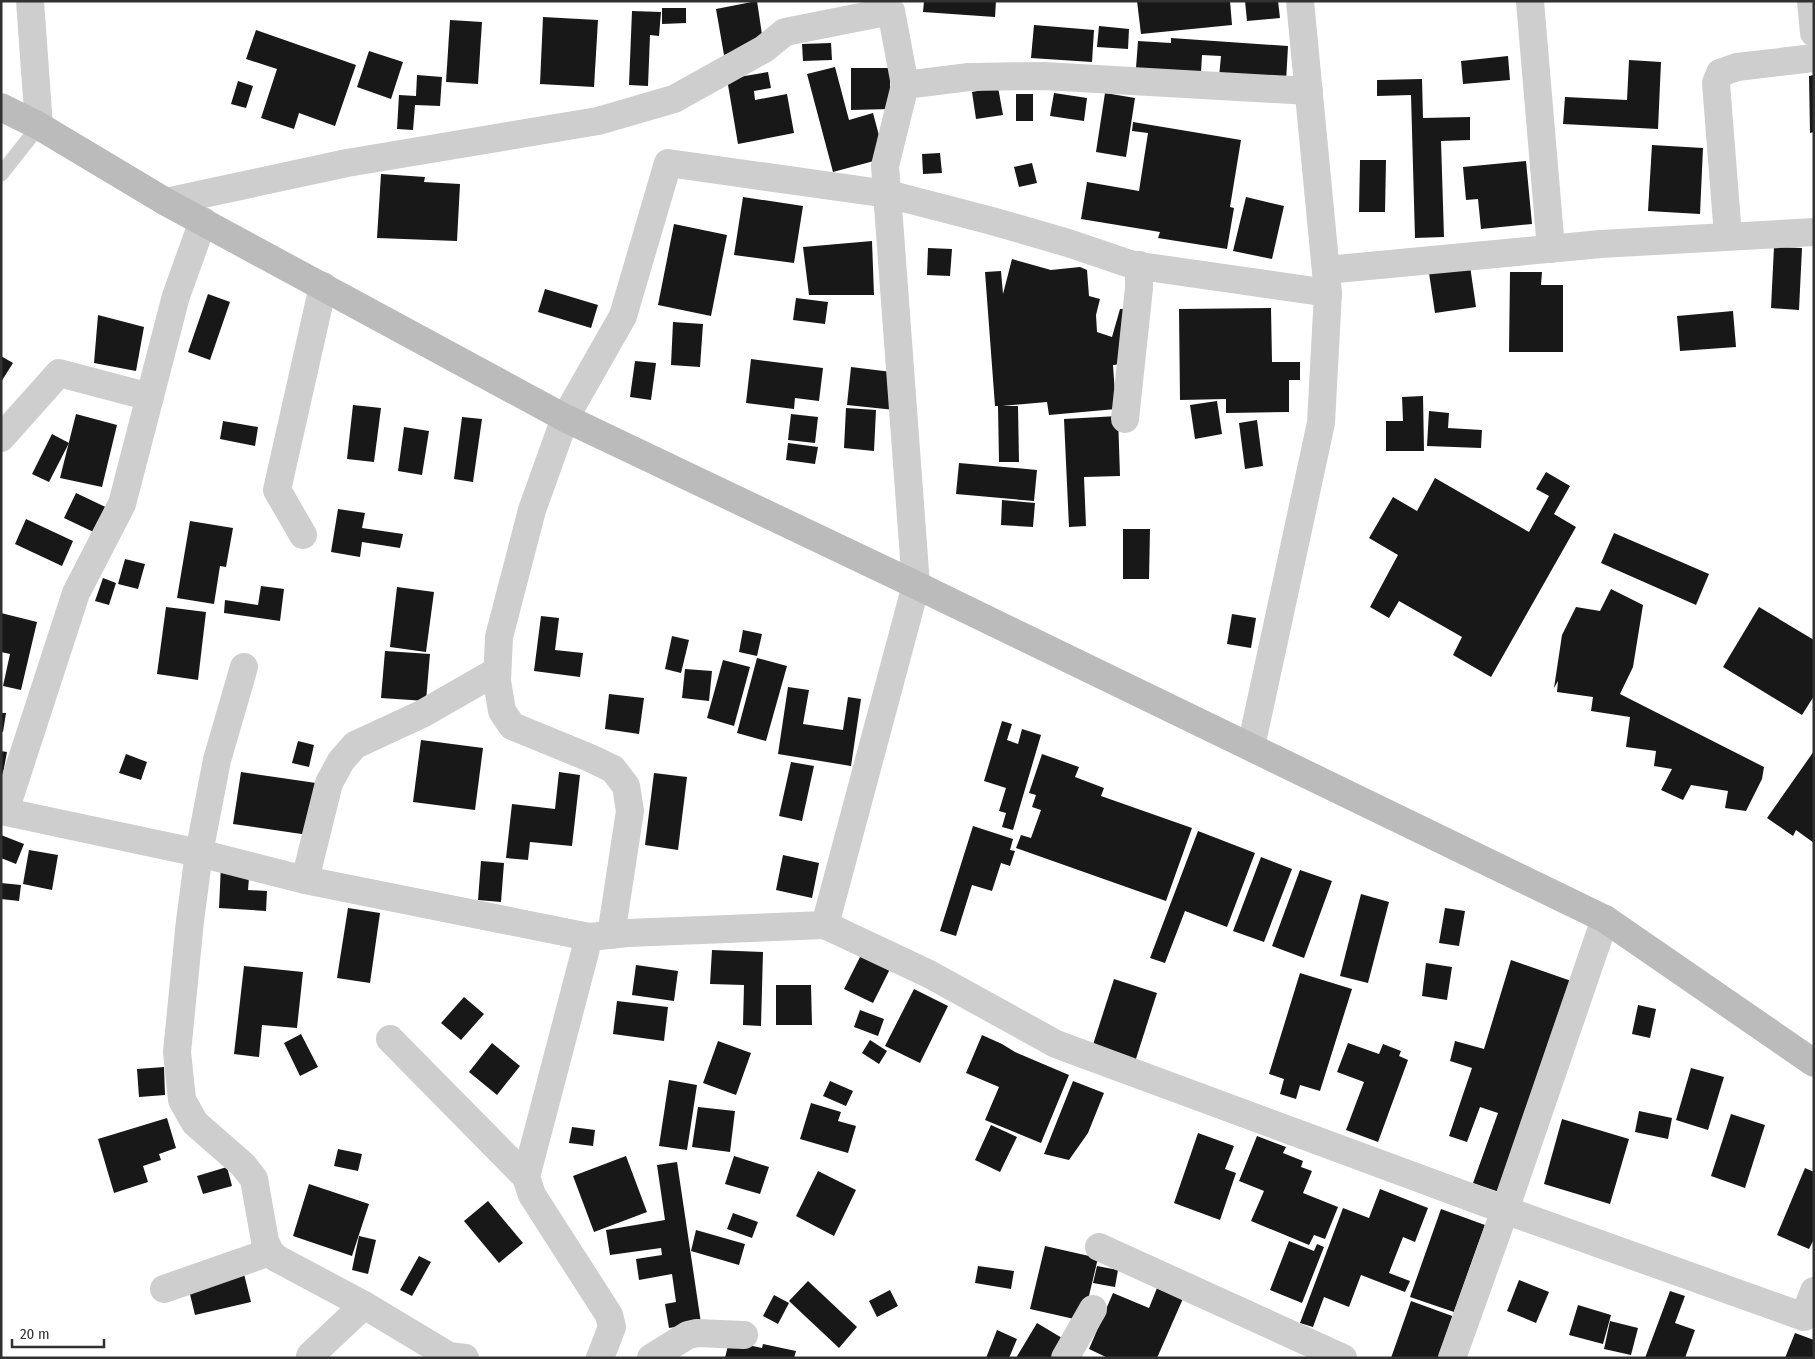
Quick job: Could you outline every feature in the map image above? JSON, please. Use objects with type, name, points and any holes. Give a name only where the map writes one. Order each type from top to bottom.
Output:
[{"type":"main road","points":[[1,107],[39,126],[166,202],[565,418],[916,585],[1605,919],[1814,1063]]},
{"type":"street","points":[[30,1],[39,126]]},
{"type":"street","points":[[1251,747],[1322,423],[1327,281],[1300,1]]},
{"type":"street","points":[[1530,1],[1551,249]]},
{"type":"street","points":[[1811,1],[1814,33]]},
{"type":"street","points":[[166,202],[347,162],[598,121],[674,99],[764,49],[785,32],[891,6],[905,85],[885,166],[916,585],[825,925]]},
{"type":"street","points":[[1728,236],[1716,83],[1720,73],[1737,67],[1814,58]]},
{"type":"street","points":[[905,85],[969,77],[1044,76],[1309,91]]},
{"type":"street","points":[[526,1177],[600,936],[630,812],[626,786],[613,769],[512,726],[502,711],[497,681],[499,638],[532,510],[565,418],[623,316],[668,163],[888,194],[992,221],[1139,265],[1327,281],[1551,249],[1728,236],[1814,232]]},
{"type":"street","points":[[203,221],[176,296],[122,504],[76,592],[3,811],[199,853],[305,880],[600,936],[825,925],[929,974],[1056,1044],[1505,1210],[1804,1317],[1814,1291]]},
{"type":"street","points":[[1125,419],[1139,288],[1139,265]]},
{"type":"street","points":[[303,535],[277,490],[323,286]]},
{"type":"street","points":[[1,438],[59,373],[150,397]]},
{"type":"street","points":[[244,667],[218,760],[199,853],[177,1052],[182,1100],[195,1123],[243,1165],[254,1179],[265,1241],[270,1252],[276,1258],[364,1305],[449,1356],[465,1358]]},
{"type":"street","points":[[305,880],[330,783],[340,761],[355,745],[422,714],[497,671]]},
{"type":"street","points":[[1452,1358],[1605,919]]},
{"type":"street","points":[[390,1039],[526,1177],[532,1195],[609,1315],[612,1327],[600,1358]]},
{"type":"street","points":[[1099,1247],[1343,1358]]},
{"type":"street","points":[[164,1289],[270,1252]]},
{"type":"street","points":[[307,1357],[364,1305]]},
{"type":"street","points":[[1066,1358],[1093,1309]]},
{"type":"street","points":[[651,1358],[688,1335],[697,1333],[744,1335]]},
{"type":"lane","points":[[1,174],[39,126]]},
{"type":"building","points":[[757,1],[764,48],[724,55],[716,9]]},
{"type":"building","points":[[924,1],[996,1],[995,17],[923,12]]},
{"type":"building","points":[[1137,1],[1230,1],[1232,25],[1141,34]]},
{"type":"building","points":[[1245,1],[1278,1],[1280,18],[1247,21]]},
{"type":"building","points":[[662,8],[686,8],[686,23],[662,24]]},
{"type":"building","points":[[632,11],[661,12],[659,36],[650,35],[648,86],[629,85]]},
{"type":"building","points":[[543,17],[598,20],[594,87],[540,84]]},
{"type":"building","points":[[450,20],[482,22],[478,84],[446,82]]},
{"type":"building","points":[[1034,25],[1094,30],[1092,62],[1031,58]]},
{"type":"building","points":[[1099,26],[1129,29],[1128,49],[1097,47]]},
{"type":"building","points":[[256,30],[356,65],[335,126],[299,113],[294,129],[261,118],[277,69],[246,59]]},
{"type":"building","points":[[1171,38],[1288,46],[1286,82],[1219,77],[1221,56],[1202,55],[1201,73],[1136,68],[1138,41],[1171,43]]},
{"type":"building","points":[[831,43],[832,60],[803,61],[802,44]]},
{"type":"building","points":[[369,51],[403,62],[391,99],[357,87]]},
{"type":"building","points":[[1508,56],[1510,80],[1463,84],[1461,61]]},
{"type":"building","points":[[1629,60],[1661,62],[1658,129],[1563,124],[1565,97],[1627,100]]},
{"type":"building","points":[[835,67],[849,120],[873,113],[885,158],[833,172],[807,74]]},
{"type":"building","points":[[851,68],[890,68],[890,109],[851,110]]},
{"type":"building","points":[[768,72],[771,88],[754,91],[755,100],[787,94],[794,133],[738,144],[727,79]]},
{"type":"building","points":[[417,75],[442,77],[440,106],[415,105],[413,130],[397,129],[399,95],[416,96]]},
{"type":"building","points":[[1814,75],[1814,132],[1810,133],[1809,76]]},
{"type":"building","points":[[1422,79],[1423,118],[1470,117],[1470,140],[1441,141],[1444,237],[1415,238],[1411,95],[1377,96],[1377,80]]},
{"type":"building","points":[[238,81],[253,86],[246,108],[231,104]]},
{"type":"building","points":[[998,87],[1003,115],[976,119],[972,92]]},
{"type":"building","points":[[1054,93],[1087,98],[1084,121],[1050,116]]},
{"type":"building","points":[[1105,93],[1135,98],[1126,157],[1096,152]]},
{"type":"building","points":[[1016,94],[1033,94],[1033,121],[1016,121]]},
{"type":"building","points":[[1133,122],[1241,140],[1230,207],[1234,208],[1227,249],[1158,238],[1160,232],[1081,219],[1087,182],[1139,191],[1148,133],[1132,131]]},
{"type":"building","points":[[1652,145],[1703,148],[1700,214],[1648,211]]},
{"type":"building","points":[[940,153],[942,173],[923,174],[922,154]]},
{"type":"building","points":[[1360,160],[1386,160],[1385,212],[1359,212]]},
{"type":"building","points":[[1526,161],[1532,224],[1481,229],[1478,199],[1466,200],[1463,167]]},
{"type":"building","points":[[1032,163],[1037,183],[1019,187],[1014,167]]},
{"type":"building","points":[[381,174],[425,177],[424,182],[460,184],[457,241],[377,238]]},
{"type":"building","points":[[743,197],[803,206],[794,263],[734,255]]},
{"type":"building","points":[[1246,197],[1284,206],[1272,259],[1233,251]]},
{"type":"building","points":[[674,224],[727,235],[711,316],[658,305]]},
{"type":"building","points":[[872,241],[874,295],[809,295],[803,247]]},
{"type":"building","points":[[1774,247],[1802,248],[1799,310],[1771,308]]},
{"type":"building","points":[[928,248],[952,249],[950,276],[927,275]]},
{"type":"building","points":[[1012,259],[1051,270],[1080,267],[1087,270],[1089,296],[1100,299],[1096,315],[1097,332],[1112,337],[1120,309],[1129,309],[1124,364],[1113,365],[1116,409],[1049,415],[1047,402],[1002,406],[1018,406],[1019,462],[999,462],[998,406],[995,406],[985,272],[1001,271],[1003,294]]},
{"type":"building","points":[[1470,266],[1476,307],[1435,313],[1429,273]]},
{"type":"building","points":[[1510,272],[1542,272],[1541,285],[1563,285],[1563,352],[1509,352]]},
{"type":"building","points":[[545,289],[598,305],[591,328],[538,312]]},
{"type":"building","points":[[208,294],[230,302],[210,360],[188,352]]},
{"type":"building","points":[[796,298],[828,302],[825,324],[793,320]]},
{"type":"building","points":[[1271,308],[1272,362],[1300,362],[1300,380],[1289,380],[1289,412],[1226,413],[1226,399],[1180,400],[1179,309]]},
{"type":"building","points":[[1733,311],[1736,347],[1680,351],[1677,316]]},
{"type":"building","points":[[98,315],[144,327],[136,371],[94,363]]},
{"type":"building","points":[[673,322],[703,324],[700,367],[671,365]]},
{"type":"building","points":[[1,356],[13,363],[1,382]]},
{"type":"building","points":[[751,359],[823,368],[819,401],[795,398],[794,409],[746,403]]},
{"type":"building","points":[[635,361],[656,363],[651,400],[630,397]]},
{"type":"building","points":[[851,367],[900,373],[895,410],[847,405]]},
{"type":"building","points":[[1423,396],[1424,451],[1386,451],[1386,421],[1403,421],[1402,397]]},
{"type":"building","points":[[1217,401],[1222,434],[1195,439],[1190,405]]},
{"type":"building","points":[[353,405],[381,408],[374,462],[347,459]]},
{"type":"building","points":[[846,408],[876,410],[874,451],[844,448]]},
{"type":"building","points":[[1429,411],[1449,413],[1448,428],[1482,430],[1481,448],[1427,446]]},
{"type":"building","points":[[76,414],[117,425],[102,487],[60,478]]},
{"type":"building","points":[[791,414],[818,417],[815,443],[788,440]]},
{"type":"building","points":[[1118,416],[1120,476],[1084,477],[1086,526],[1069,527],[1064,419]]},
{"type":"building","points":[[462,417],[482,419],[473,482],[454,479]]},
{"type":"building","points":[[1257,420],[1263,466],[1245,469],[1239,423]]},
{"type":"building","points":[[223,421],[258,427],[255,446],[220,439]]},
{"type":"building","points":[[404,427],[429,431],[422,475],[398,471]]},
{"type":"building","points":[[52,434],[69,443],[49,482],[32,474]]},
{"type":"building","points":[[788,443],[818,447],[815,464],[786,460]]},
{"type":"building","points":[[959,463],[1037,470],[1034,501],[956,494]]},
{"type":"building","points":[[1546,472],[1570,486],[1554,514],[1576,527],[1491,677],[1453,655],[1462,637],[1399,601],[1389,618],[1370,607],[1398,555],[1369,538],[1393,497],[1417,511],[1435,478],[1529,532],[1549,496],[1536,489]]},
{"type":"building","points":[[76,493],[116,512],[104,537],[64,518]]},
{"type":"building","points":[[1002,500],[1035,503],[1033,527],[1001,525]]},
{"type":"building","points":[[338,509],[365,513],[362,528],[403,534],[400,548],[362,542],[360,557],[331,552]]},
{"type":"building","points":[[26,519],[73,541],[62,566],[15,544]]},
{"type":"building","points":[[190,521],[233,528],[226,567],[220,566],[214,604],[177,598]]},
{"type":"building","points":[[1123,529],[1150,529],[1149,579],[1123,579]]},
{"type":"building","points":[[1614,533],[1709,574],[1696,605],[1601,563]]},
{"type":"building","points":[[125,559],[145,564],[138,589],[118,584]]},
{"type":"building","points":[[103,578],[116,583],[109,605],[95,601]]},
{"type":"building","points":[[261,586],[284,589],[280,621],[224,613],[225,600],[258,605]]},
{"type":"building","points":[[397,587],[434,592],[426,652],[390,647]]},
{"type":"building","points":[[1611,589],[1643,605],[1633,667],[1620,694],[1764,767],[1762,779],[1746,811],[1725,808],[1728,791],[1691,785],[1683,800],[1661,790],[1672,769],[1654,766],[1656,751],[1626,747],[1630,717],[1591,711],[1593,697],[1557,692],[1558,681],[1554,688],[1562,635],[1576,607],[1600,611]]},
{"type":"building","points":[[166,607],[206,612],[198,680],[157,674]]},
{"type":"building","points":[[1759,607],[1814,640],[1814,696],[1802,715],[1723,667]]},
{"type":"building","points":[[1,613],[37,622],[21,690],[3,686],[10,654],[1,652]]},
{"type":"building","points":[[1232,614],[1256,618],[1251,648],[1227,644]]},
{"type":"building","points":[[541,616],[559,618],[555,650],[583,653],[580,677],[534,671]]},
{"type":"building","points":[[743,630],[762,634],[757,656],[739,652]]},
{"type":"building","points":[[672,636],[689,640],[681,673],[665,669]]},
{"type":"building","points":[[385,651],[430,654],[426,701],[381,698]]},
{"type":"building","points":[[757,658],[787,666],[766,741],[737,733]]},
{"type":"building","points":[[723,660],[750,667],[734,726],[707,718]]},
{"type":"building","points":[[685,669],[712,671],[709,701],[682,698]]},
{"type":"building","points":[[788,687],[809,690],[803,724],[843,730],[848,697],[861,699],[851,766],[778,754]]},
{"type":"building","points":[[609,694],[644,698],[639,734],[605,729]]},
{"type":"building","points":[[1,713],[6,713],[3,732],[1,731]]},
{"type":"building","points":[[1002,721],[1012,724],[1007,740],[1018,744],[1022,729],[1041,735],[1013,830],[1002,827],[1006,813],[999,811],[1006,788],[984,781]]},
{"type":"building","points":[[421,740],[483,748],[475,810],[413,802]]},
{"type":"building","points":[[298,741],[314,745],[309,767],[292,763]]},
{"type":"building","points":[[1,751],[7,752],[2,779],[1,779]]},
{"type":"building","points":[[1814,751],[1814,843],[1796,830],[1793,836],[1767,818]]},
{"type":"building","points":[[126,754],[147,762],[141,780],[119,773]]},
{"type":"building","points":[[1042,754],[1079,767],[1075,777],[1104,788],[1101,796],[1192,828],[1166,901],[1016,848],[1021,835],[1031,838],[1041,810],[1032,807],[1036,795],[1029,793]]},
{"type":"building","points":[[791,762],[814,766],[802,821],[779,816]]},
{"type":"building","points":[[241,772],[323,784],[315,836],[233,824]]},
{"type":"building","points":[[559,772],[580,775],[572,846],[530,842],[528,860],[506,858],[512,804],[555,809]]},
{"type":"building","points":[[654,773],[687,777],[678,850],[645,845]]},
{"type":"building","points":[[973,826],[1013,839],[1010,850],[1015,851],[1010,866],[1001,863],[992,891],[972,885],[956,936],[940,931]]},
{"type":"building","points":[[1198,831],[1255,853],[1227,927],[1185,911],[1165,963],[1150,958]]},
{"type":"building","points":[[1,835],[24,844],[16,864],[1,858]]},
{"type":"building","points":[[29,850],[58,855],[52,890],[23,884]]},
{"type":"building","points":[[783,855],[819,863],[812,898],[776,890]]},
{"type":"building","points":[[1261,857],[1292,869],[1264,942],[1233,931]]},
{"type":"building","points":[[481,861],[504,863],[501,902],[478,900]]},
{"type":"building","points":[[221,865],[250,866],[248,890],[267,891],[266,911],[219,908]]},
{"type":"building","points":[[1300,870],[1332,881],[1304,958],[1272,946]]},
{"type":"building","points":[[1,883],[21,885],[19,901],[1,899]]},
{"type":"building","points":[[1361,894],[1389,902],[1368,983],[1340,976]]},
{"type":"building","points":[[348,908],[380,913],[370,983],[337,978]]},
{"type":"building","points":[[1445,908],[1465,911],[1459,946],[1439,943]]},
{"type":"building","points":[[712,950],[763,952],[761,1026],[743,1025],[744,985],[710,984]]},
{"type":"building","points":[[861,955],[890,969],[873,1003],[844,989]]},
{"type":"building","points":[[1511,960],[1577,983],[1502,1193],[1473,1183],[1498,1113],[1480,1107],[1467,1142],[1449,1136],[1472,1068],[1450,1061],[1455,1041],[1484,1049]]},
{"type":"building","points":[[1426,963],[1452,967],[1447,1000],[1422,996]]},
{"type":"building","points":[[636,965],[678,971],[674,1001],[632,995]]},
{"type":"building","points":[[244,966],[303,972],[297,1028],[262,1025],[259,1057],[234,1054]]},
{"type":"building","points":[[1300,973],[1352,989],[1320,1091],[1300,1085],[1296,1099],[1280,1094],[1284,1079],[1269,1074]]},
{"type":"building","points":[[1114,979],[1157,993],[1134,1065],[1091,1051]]},
{"type":"building","points":[[776,985],[811,985],[812,1025],[776,1025]]},
{"type":"building","points":[[914,989],[948,1006],[920,1063],[885,1046]]},
{"type":"building","points":[[464,997],[484,1014],[461,1040],[441,1023]]},
{"type":"building","points":[[617,1001],[668,1007],[664,1041],[613,1034]]},
{"type":"building","points":[[1638,1005],[1656,1009],[1650,1038],[1632,1034]]},
{"type":"building","points":[[860,1010],[884,1019],[878,1036],[854,1027]]},
{"type":"building","points":[[301,1034],[318,1067],[300,1076],[284,1043]]},
{"type":"building","points":[[982,1035],[1015,1052],[1069,1075],[1041,1143],[985,1120],[999,1087],[966,1073]]},
{"type":"building","points":[[870,1040],[887,1051],[879,1064],[862,1053]]},
{"type":"building","points":[[718,1041],[751,1053],[736,1095],[703,1083]]},
{"type":"building","points":[[492,1043],[520,1066],[497,1095],[469,1072]]},
{"type":"building","points":[[1348,1043],[1379,1054],[1383,1044],[1401,1051],[1399,1056],[1408,1060],[1378,1142],[1346,1130],[1364,1082],[1337,1072]]},
{"type":"building","points":[[164,1067],[165,1095],[139,1097],[137,1069]]},
{"type":"building","points":[[1691,1068],[1724,1077],[1708,1130],[1676,1120]]},
{"type":"building","points":[[669,1080],[697,1085],[687,1150],[659,1146]]},
{"type":"building","points":[[830,1081],[853,1091],[846,1106],[823,1096]]},
{"type":"building","points":[[1073,1081],[1104,1093],[1088,1133],[1069,1160],[1044,1154]]},
{"type":"building","points":[[811,1103],[841,1112],[838,1121],[856,1126],[848,1153],[800,1139]]},
{"type":"building","points":[[698,1107],[735,1111],[730,1152],[692,1147]]},
{"type":"building","points":[[1639,1111],[1672,1118],[1668,1139],[1635,1132]]},
{"type":"building","points":[[1731,1114],[1765,1125],[1745,1188],[1711,1176]]},
{"type":"building","points":[[167,1118],[176,1148],[159,1154],[161,1160],[143,1166],[148,1182],[114,1193],[98,1139]]},
{"type":"building","points":[[1562,1119],[1629,1139],[1610,1204],[1544,1184]]},
{"type":"building","points":[[991,1125],[1017,1137],[1000,1172],[975,1160]]},
{"type":"building","points":[[572,1127],[595,1130],[593,1146],[569,1143]]},
{"type":"building","points":[[1198,1133],[1234,1146],[1225,1169],[1236,1173],[1220,1220],[1174,1203]]},
{"type":"building","points":[[1257,1136],[1286,1147],[1283,1153],[1303,1161],[1301,1167],[1312,1171],[1303,1193],[1338,1207],[1325,1239],[1314,1235],[1309,1245],[1251,1221],[1264,1191],[1239,1181]]},
{"type":"building","points":[[338,1149],[362,1154],[358,1171],[334,1166]]},
{"type":"building","points":[[626,1156],[647,1212],[594,1232],[573,1176]]},
{"type":"building","points":[[734,1156],[769,1167],[760,1194],[725,1184]]},
{"type":"building","points":[[677,1162],[701,1323],[669,1328],[665,1304],[676,1302],[672,1274],[639,1280],[636,1259],[662,1255],[661,1248],[610,1255],[606,1230],[665,1220],[657,1165]]},
{"type":"building","points":[[227,1167],[232,1186],[203,1194],[197,1176]]},
{"type":"building","points":[[1805,1168],[1814,1172],[1814,1239],[1809,1249],[1777,1235]]},
{"type":"building","points":[[818,1171],[856,1190],[834,1236],[796,1216]]},
{"type":"building","points":[[309,1184],[369,1204],[352,1256],[293,1236]]},
{"type":"building","points":[[1380,1189],[1428,1208],[1415,1242],[1403,1237],[1389,1273],[1410,1281],[1405,1292],[1361,1275],[1349,1307],[1324,1297],[1313,1327],[1300,1323],[1343,1208],[1369,1218]]},
{"type":"building","points":[[488,1201],[523,1243],[499,1263],[464,1221]]},
{"type":"building","points":[[1441,1209],[1485,1225],[1454,1312],[1410,1297]]},
{"type":"building","points":[[733,1213],[758,1222],[752,1238],[727,1229]]},
{"type":"building","points":[[696,1230],[745,1244],[739,1265],[691,1251]]},
{"type":"building","points":[[359,1236],[376,1240],[368,1274],[352,1270]]},
{"type":"building","points":[[1289,1241],[1314,1251],[1317,1244],[1324,1247],[1302,1303],[1270,1290]]},
{"type":"building","points":[[1045,1246],[1098,1258],[1083,1321],[1030,1309]]},
{"type":"building","points":[[419,1256],[431,1262],[412,1296],[400,1290]]},
{"type":"building","points":[[978,1266],[1014,1271],[1011,1289],[975,1283]]},
{"type":"building","points":[[1097,1266],[1118,1270],[1115,1287],[1093,1283]]},
{"type":"building","points":[[244,1274],[251,1302],[195,1315],[188,1286]]},
{"type":"building","points":[[1519,1280],[1549,1292],[1536,1323],[1507,1311]]},
{"type":"building","points":[[808,1281],[857,1327],[839,1348],[789,1301]]},
{"type":"building","points":[[1159,1283],[1185,1294],[1157,1358],[1108,1358],[1089,1349],[1113,1293],[1149,1308]]},
{"type":"building","points":[[890,1290],[898,1306],[877,1317],[869,1301]]},
{"type":"building","points":[[1670,1291],[1685,1296],[1675,1323],[1695,1330],[1685,1358],[1645,1358]]},
{"type":"building","points":[[774,1295],[789,1303],[778,1324],[763,1316]]},
{"type":"building","points":[[1411,1301],[1455,1317],[1441,1358],[1391,1358]]},
{"type":"building","points":[[1578,1305],[1611,1315],[1603,1344],[1569,1335]]},
{"type":"building","points":[[1610,1321],[1638,1328],[1631,1355],[1604,1349]]},
{"type":"building","points":[[1037,1323],[1072,1344],[1064,1358],[1016,1358]]},
{"type":"building","points":[[997,1330],[1017,1339],[1009,1358],[986,1358]]},
{"type":"building","points":[[1795,1333],[1814,1340],[1814,1358],[1785,1358]]},
{"type":"building","points":[[729,1341],[762,1348],[763,1344],[796,1351],[794,1358],[725,1358]]}]
